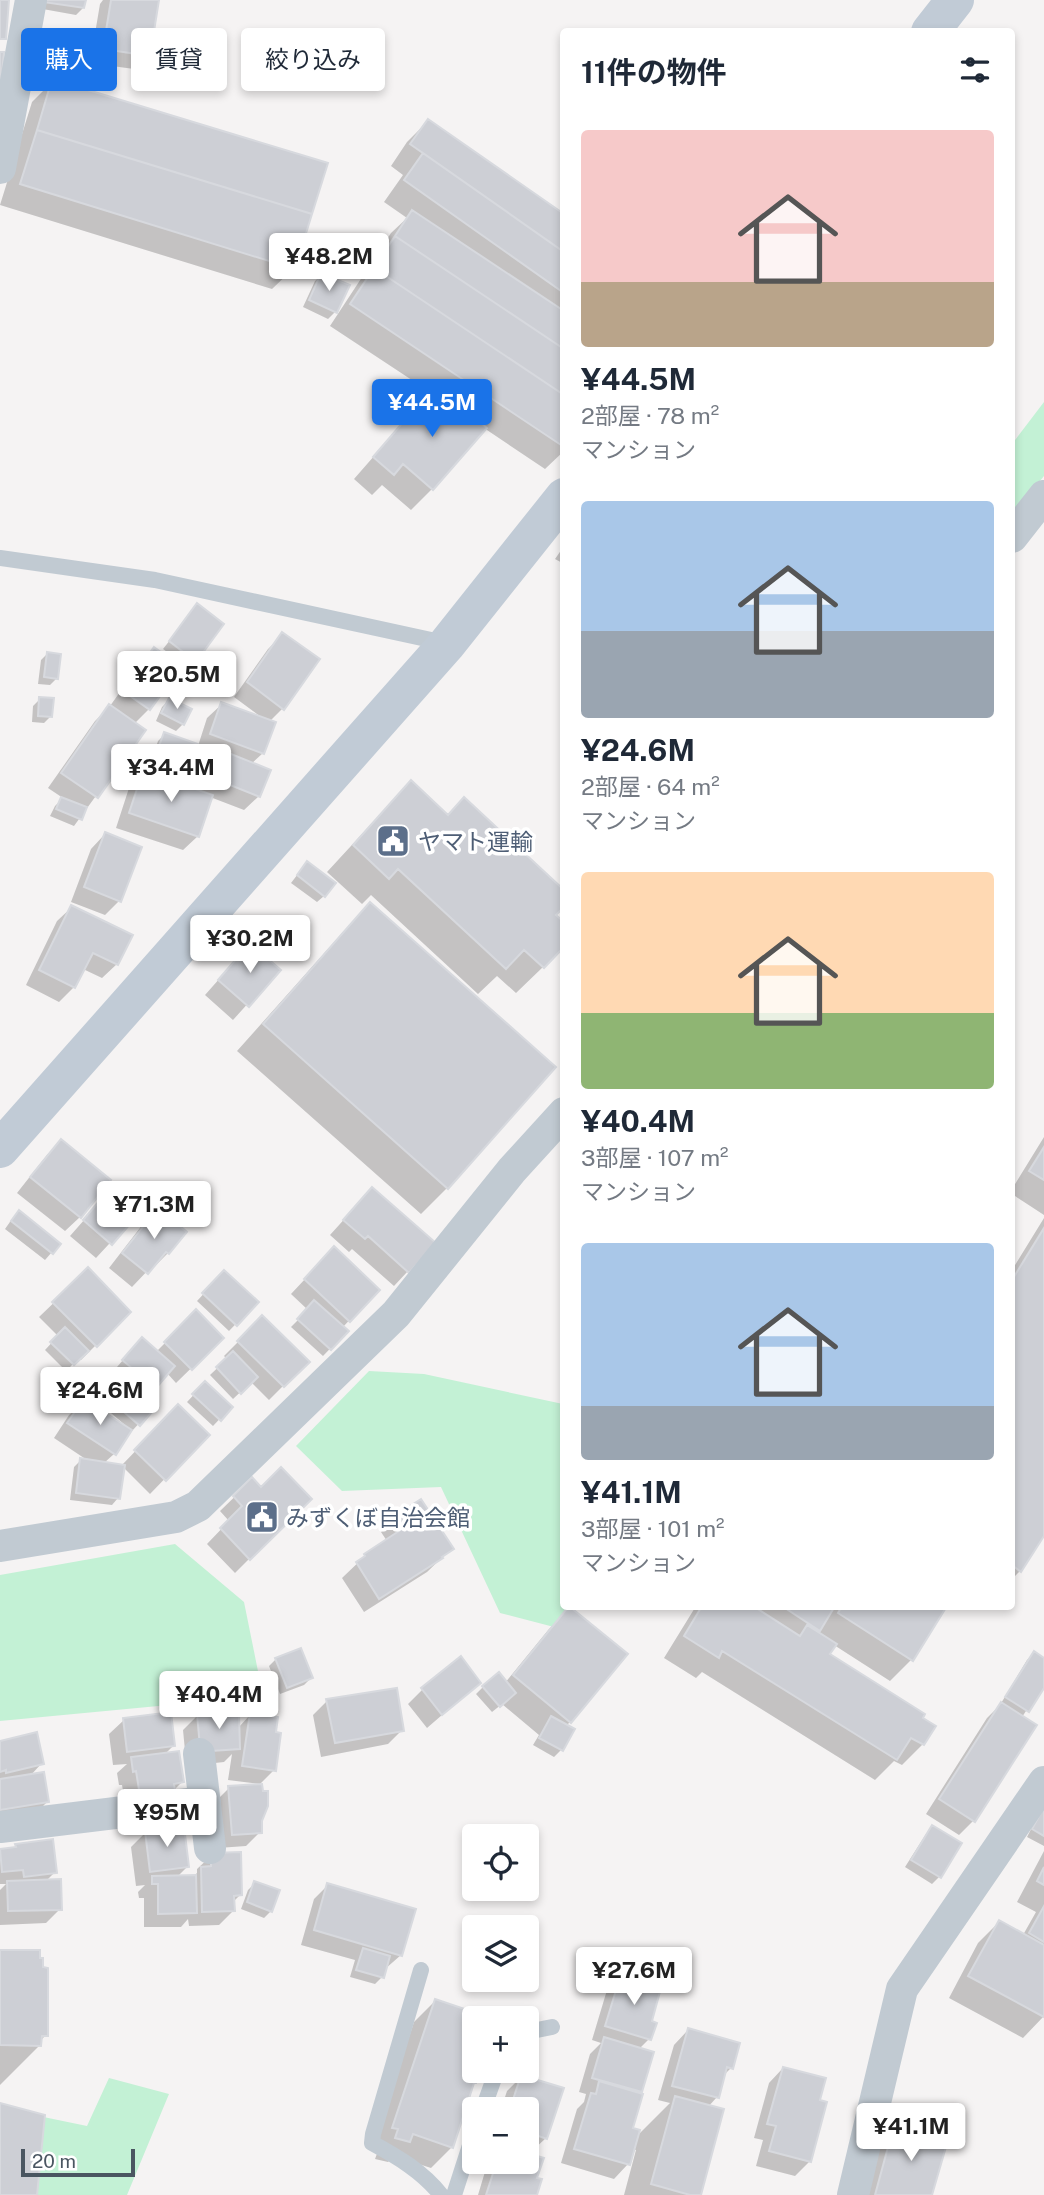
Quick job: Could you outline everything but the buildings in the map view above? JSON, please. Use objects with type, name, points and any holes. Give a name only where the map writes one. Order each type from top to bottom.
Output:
[{"type":"street","points":[[0,168],[31,0]]},
{"type":"street","points":[[933,28],[955,0]]},
{"type":"street","points":[[1015,533],[1044,496]]},
{"type":"street","points":[[0,1149],[447,644],[560,502]]},
{"type":"street","points":[[0,1546],[176,1517],[198,1506],[396,1314],[512,1170],[560,1117]]},
{"type":"street","points":[[200,1754],[210,1848]]},
{"type":"street","points":[[853,2195],[902,1989],[1044,1782]]},
{"type":"street","points":[[0,1826],[205,1802]]},
{"type":"lane","points":[[0,558],[155,580],[447,644]]},
{"type":"lane","points":[[421,1970],[372,2143],[430,2181],[441,2195]]},
{"type":"lane","points":[[539,2030],[552,2027]]},
{"type":"lane","points":[[454,2195],[462,2170]]},
{"type":"green space","points":[[1044,402],[1044,476],[1015,511],[1015,440]]},
{"type":"green space","points":[[369,1371],[424,1374],[560,1403],[560,1610],[574,1610],[554,1627],[500,1613],[441,1487],[342,1491],[296,1446]]},
{"type":"green space","points":[[175,1544],[244,1602],[263,1696],[0,1721],[0,1575]]},
{"type":"green space","points":[[109,2078],[169,2094],[127,2195],[0,2195],[0,2108],[87,2126]]},
{"type":"place","name":"ヤマト運輸","points":[[393,841]]},
{"type":"place","name":"みずくぼ自治会館","points":[[262,1517]]}]
